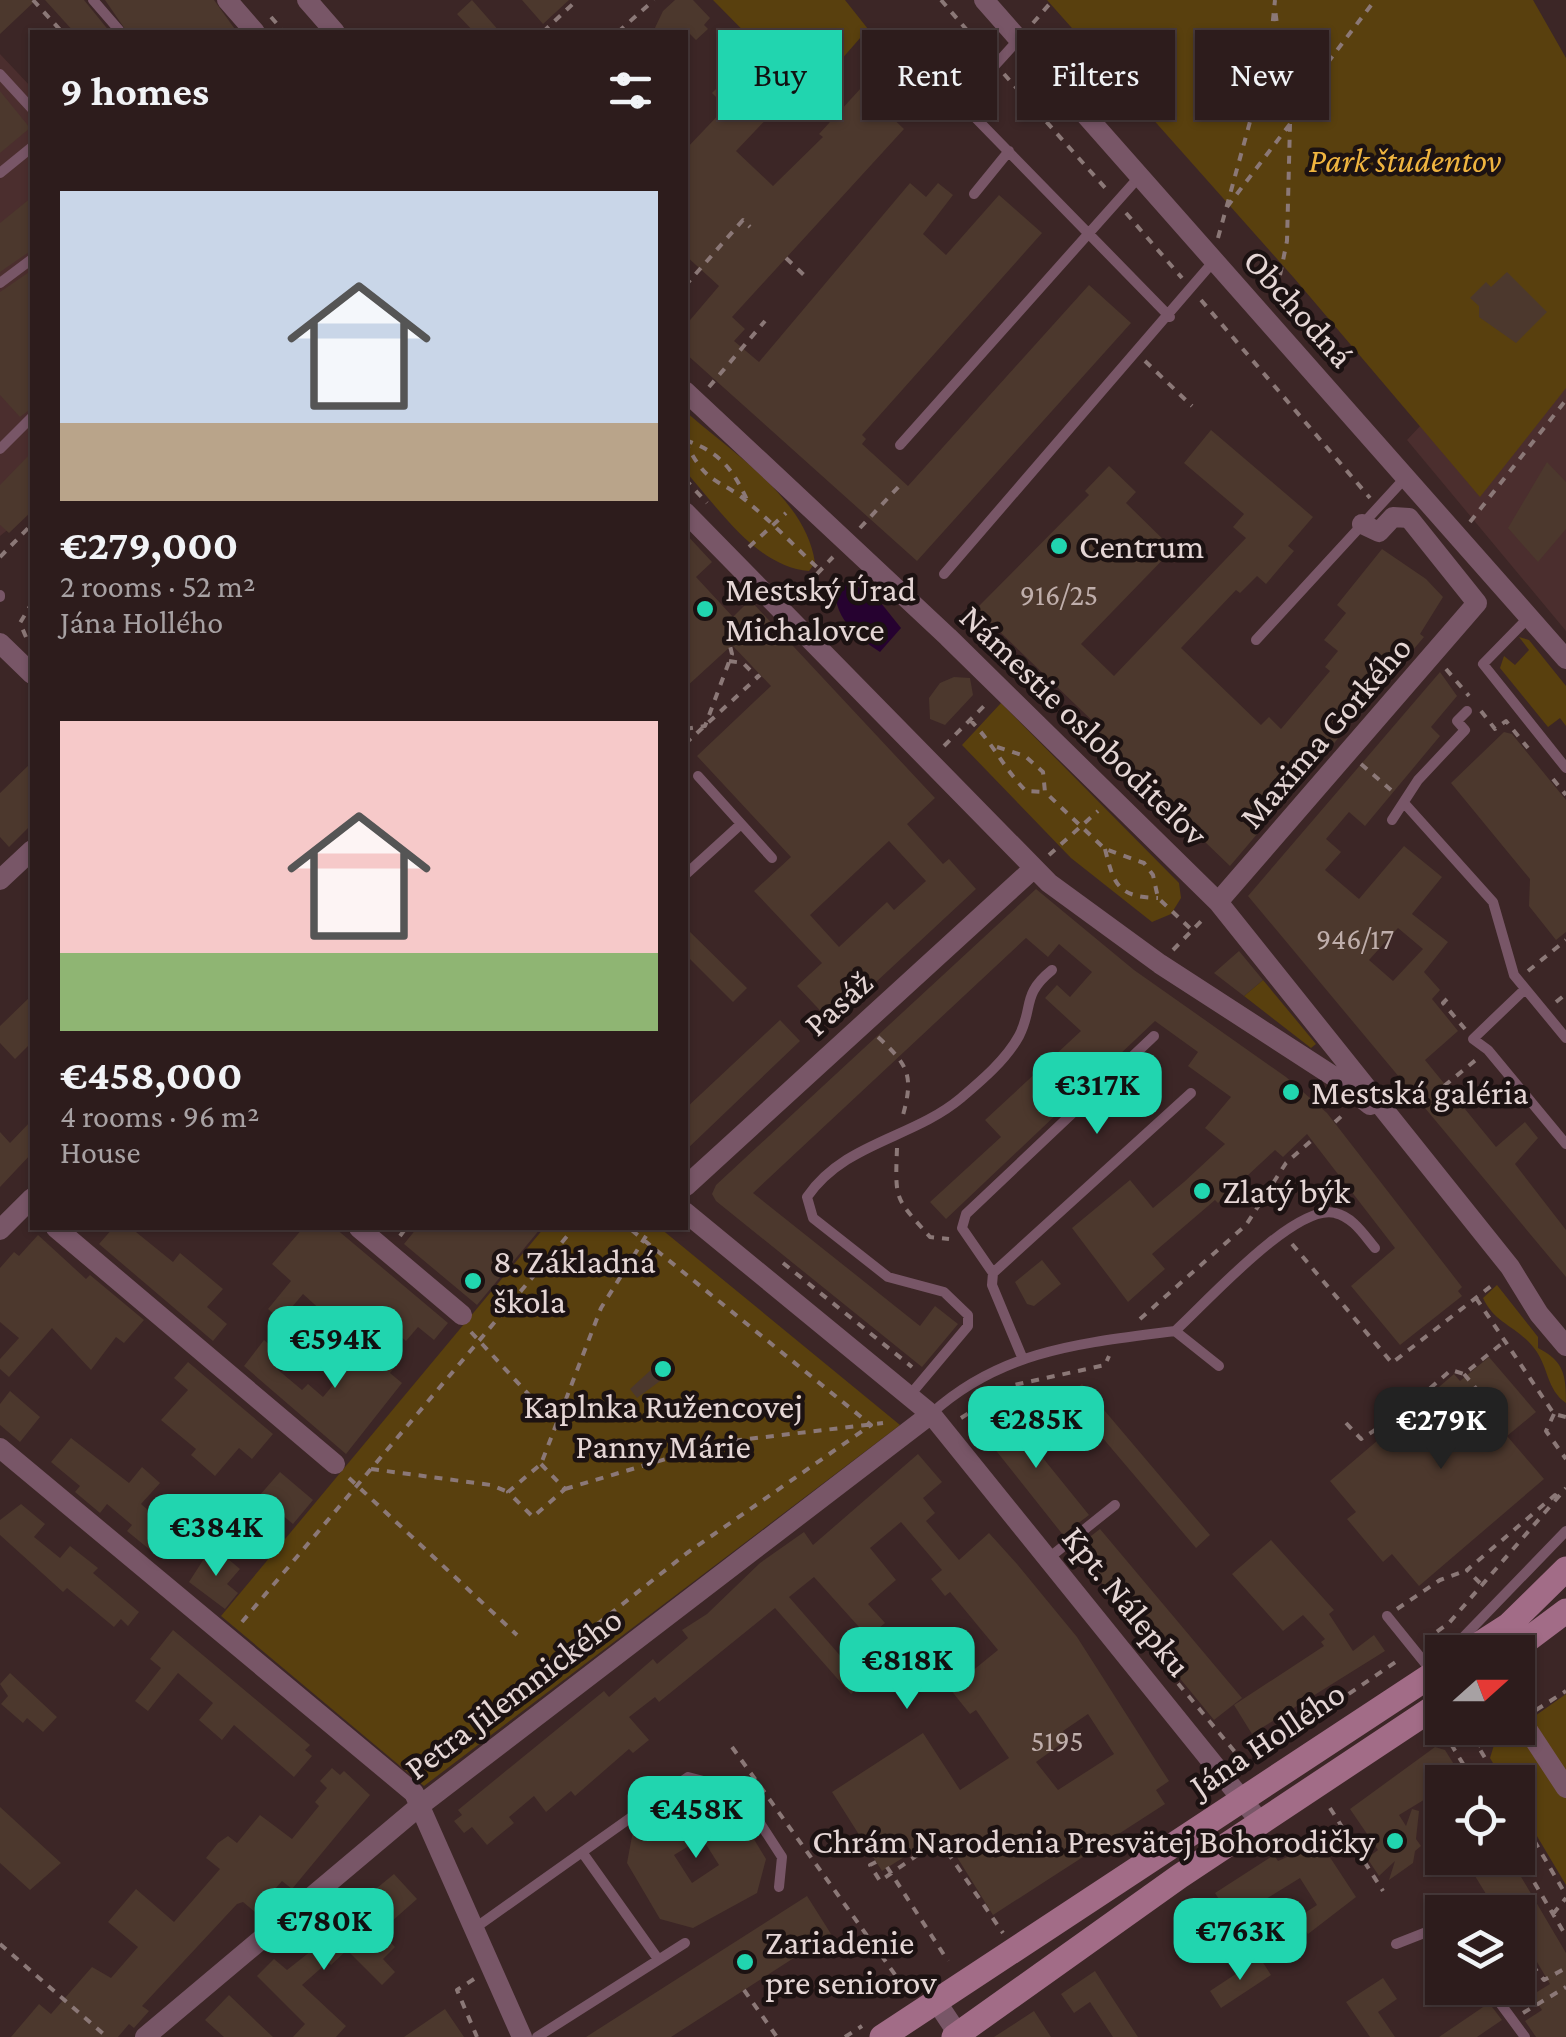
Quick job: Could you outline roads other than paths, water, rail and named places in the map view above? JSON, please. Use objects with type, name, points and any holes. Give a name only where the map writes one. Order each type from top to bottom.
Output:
[{"type":"street","points":[[227,0],[252,30]]},
{"type":"street","points":[[308,0],[333,30]]},
{"type":"street","name":"Obchodná","points":[[984,0],[1017,38]]},
{"type":"street","name":"Obchodná","points":[[1089,120],[1566,660]]},
{"type":"street","name":"Námestie osloboditeľov","points":[[691,396],[1001,689],[1218,902],[1510,1267],[1538,1314],[1566,1346]]},
{"type":"street","name":"Námestie osloboditeľov","points":[[688,515],[1034,868],[1160,964],[1336,1078],[1405,1136]]},
{"type":"street","name":"Maxima Gorkého","points":[[1218,902],[1477,603],[1409,518],[1393,517],[1379,532],[1362,524]]},
{"type":"street","points":[[0,643],[30,672]]},
{"type":"street","points":[[0,880],[30,852]]},
{"type":"street","name":"Pasáž","points":[[688,1184],[1034,868]]},
{"type":"street","points":[[0,1230],[30,1204]]},
{"type":"street","name":"Kpt. Nálepku","points":[[688,1214],[910,1394],[938,1407],[1050,1557],[1261,1823]]},
{"type":"street","points":[[58,1230],[334,1464]]},
{"type":"street","points":[[362,1230],[462,1314]]},
{"type":"street","name":"Petra Jilemnického","points":[[145,2037],[422,1804],[938,1407]]},
{"type":"street","points":[[0,1448],[230,1637],[422,1804],[522,2037]]},
{"type":"street","points":[[1493,1635],[1566,1570]]},
{"type":"street","points":[[1534,1635],[1566,1611]]},
{"type":"street","name":"Jána Hollého","points":[[882,2037],[1425,1676]]},
{"type":"street","name":"Jána Hollého","points":[[956,2036],[1425,1713]]},
{"type":"street","points":[[1535,1733],[1566,1788]]},
{"type":"street","points":[[936,2001],[956,2036]]},
{"type":"lane","points":[[94,0],[118,30]]},
{"type":"lane","points":[[1017,42],[961,103],[1170,317]]},
{"type":"lane","points":[[0,74],[30,106]]},
{"type":"lane","points":[[0,173],[30,149]]},
{"type":"lane","points":[[974,194],[1009,150]]},
{"type":"lane","points":[[900,446],[1139,177]]},
{"type":"lane","points":[[0,283],[30,260]]},
{"type":"lane","points":[[944,574],[1170,317],[1213,262]]},
{"type":"lane","points":[[0,448],[30,418]]},
{"type":"lane","points":[[1256,640],[1406,476]]},
{"type":"lane","points":[[1529,617],[1483,664],[1566,768]]},
{"type":"lane","points":[[1392,820],[1418,780],[1464,730],[1457,721],[1467,712]]},
{"type":"lane","points":[[698,776],[772,858]]},
{"type":"lane","points":[[1405,804],[1493,902],[1514,975],[1565,1034]]},
{"type":"lane","points":[[688,872],[741,824]]},
{"type":"lane","points":[[910,1394],[968,1326],[968,1316],[944,1292],[888,1276],[813,1218],[808,1197],[823,1174],[863,1147],[897,1136],[969,1090],[1002,1059],[1021,1033],[1032,986],[1052,970]]},
{"type":"lane","points":[[1526,987],[1473,1039],[1488,1050],[1566,1144]]},
{"type":"lane","points":[[1022,1358],[992,1286],[992,1273],[962,1228],[966,1214],[1154,1036]]},
{"type":"lane","points":[[992,1273],[1192,1093]]},
{"type":"lane","points":[[938,1407],[965,1384],[1022,1358],[1118,1338],[1175,1331],[1303,1217],[1332,1211],[1351,1220],[1376,1248]]},
{"type":"lane","points":[[1175,1331],[1220,1366]]},
{"type":"lane","points":[[1050,1557],[1115,1505]]},
{"type":"lane","points":[[1466,1635],[1566,1530]]},
{"type":"lane","points":[[1387,1616],[1413,1650],[1425,1658]]},
{"type":"lane","points":[[475,1928],[688,1777],[730,1788],[747,1803],[782,1858],[779,1887]]},
{"type":"lane","points":[[582,1852],[658,1959]]},
{"type":"lane","points":[[1396,1944],[1425,1933]]},
{"type":"lane","points":[[537,2037],[685,1943]]},
{"type":"lane","points":[[1501,2005],[1525,2037]]},
{"type":"place","name":"Centrum","points":[[1059,546]]},
{"type":"place","name":"Mestský Úrad Michalovce","points":[[705,609]]},
{"type":"place","name":"Mestská galéria","points":[[1291,1092]]},
{"type":"place","name":"Zlatý býk","points":[[1202,1191]]},
{"type":"place","name":"8. Základná škola","points":[[473,1281]]},
{"type":"place","name":"Kaplnka Ružencovej Panny Márie","points":[[663,1369]]},
{"type":"place","name":"Chrám Narodenia Presvätej Bohorodičky","points":[[1395,1841]]},
{"type":"place","name":"Zariadenie pre seniorov","points":[[745,1962]]},
{"type":"park label","name":"Park študentov","points":[[1405,160]]}]
